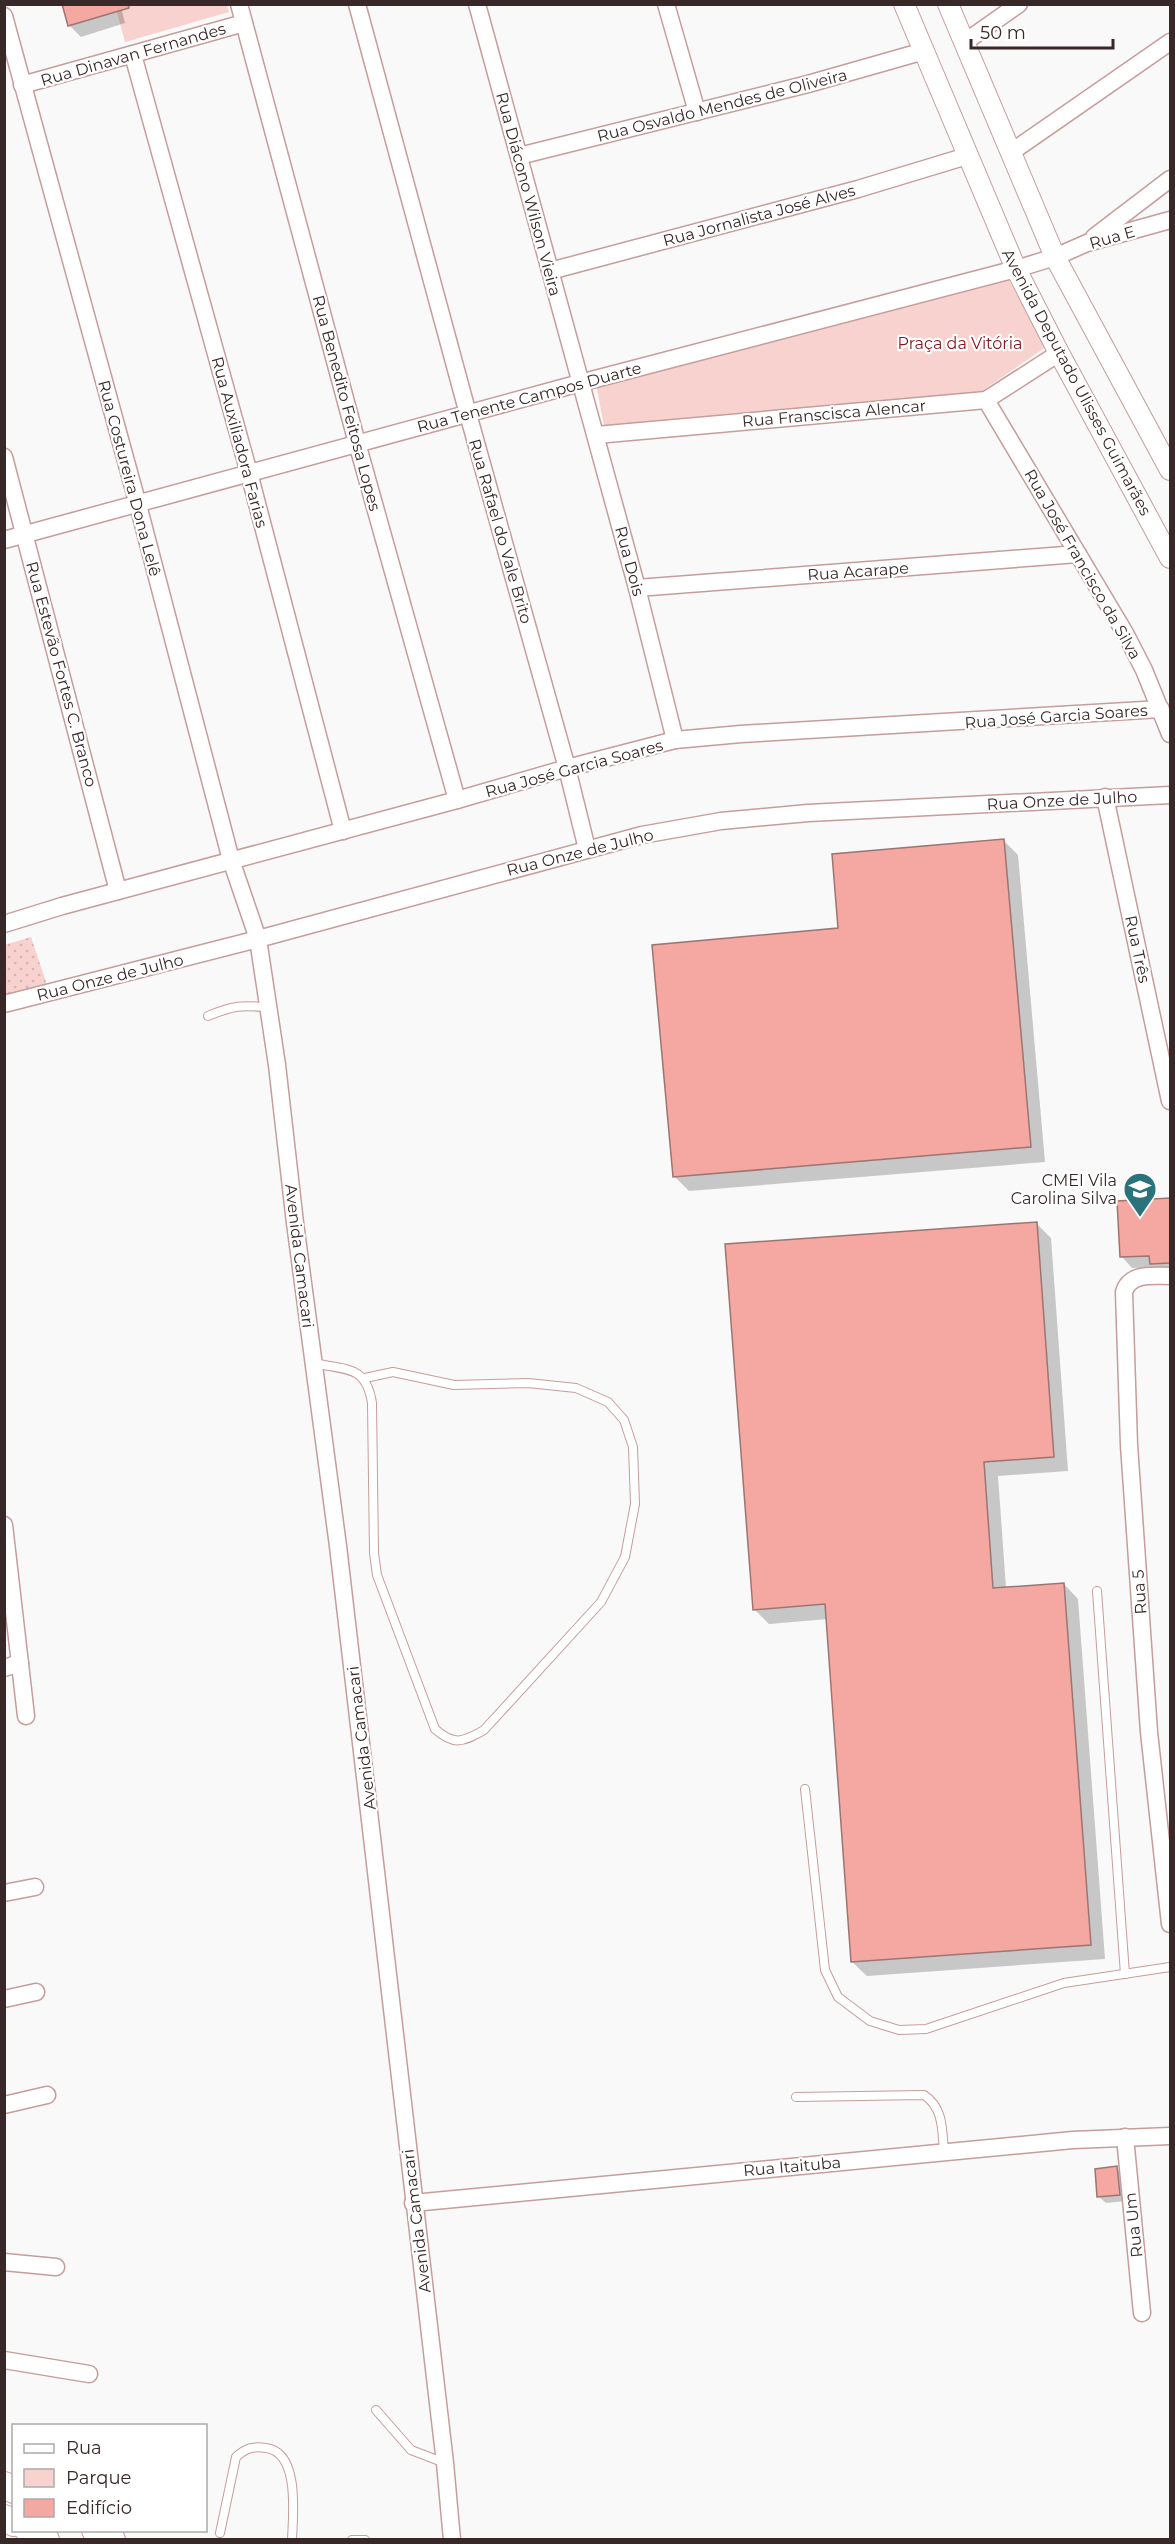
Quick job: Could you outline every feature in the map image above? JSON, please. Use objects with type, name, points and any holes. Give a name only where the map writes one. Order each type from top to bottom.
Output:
[{"type":"main road","points":[[32,2532],[46,2540]]},
{"type":"main road","points":[[98,2532],[112,2540]]},
{"type":"street","name":"Rua Benedito Feitosa Lopes","points":[[239,4],[357,443],[457,800]]},
{"type":"street","name":"Rua Rafael do Vale Brito","points":[[357,4],[567,768],[587,849]]},
{"type":"street","name":"Rua Diácono Wilson Vieira","points":[[477,4],[580,383]]},
{"type":"street","name":"Avenida Deputado Ulisses Guimarães","points":[[904,4],[1016,269],[1170,558]]},
{"type":"street","points":[[948,4],[1055,257],[1170,470]]},
{"type":"street","points":[[964,42],[1019,4]]},
{"type":"street","points":[[667,5],[697,112]]},
{"type":"street","name":"Rua Costureira Dona Lelê","points":[[4,16],[138,505],[231,860],[258,939]]},
{"type":"street","name":"Rua Dinavan Fernandes","points":[[22,85],[244,23]]},
{"type":"street","points":[[1010,153],[1170,42]]},
{"type":"street","name":"Rua Osvaldo Mendes de Oliveira","points":[[519,156],[697,112],[924,51]]},
{"type":"street","name":"Rua Auxiliadora Farias","points":[[133,55],[249,473],[343,831]]},
{"type":"street","name":"Rua Jornalista José Alves","points":[[550,271],[858,189],[967,156]]},
{"type":"street","points":[[1087,243],[1170,179]]},
{"type":"street","name":"Rua E","points":[[1055,257],[1087,243],[1170,220]]},
{"type":"street","name":"Rua Tenente Campos Duarte","points":[[4,540],[357,443],[1055,257]]},
{"type":"street","name":"Rua Franscisca Alencar","points":[[596,435],[986,400],[1059,353]]},
{"type":"street","name":"Rua Dois","points":[[580,383],[637,588],[675,740]]},
{"type":"street","name":"Rua José Francisco da Silva","points":[[986,400],[1125,633],[1161,709],[1170,734]]},
{"type":"street","name":"Rua Estevão Fortes C. Branco","points":[[4,457],[118,891]]},
{"type":"street","name":"Rua Acarape","points":[[637,588],[1078,554]]},
{"type":"street","name":"Rua José Garcia Soares","points":[[4,924],[675,740],[1161,709]]},
{"type":"street","name":"Rua Onze de Julho","points":[[4,1004],[258,939],[642,835],[721,821],[808,813],[1170,795]]},
{"type":"street","name":"Rua Três","points":[[1105,797],[1170,1101]]},
{"type":"street","name":"Avenida Camacari","points":[[258,939],[269,1008],[378,1879],[452,2540]]},
{"type":"street","name":"Rua 5","points":[[1170,1276],[1136,1278],[1125,1287],[1124,1315],[1129,1445],[1149,1732],[1163,1785],[1170,1924]]},
{"type":"street","points":[[4,1525],[12,1666],[26,1716]]},
{"type":"street","points":[[4,1893],[35,1887]]},
{"type":"street","points":[[4,1999],[36,1992]]},
{"type":"street","points":[[4,2105],[47,2095]]},
{"type":"street","name":"Rua Itaituba","points":[[413,2203],[944,2152],[1125,2137],[1170,2136]]},
{"type":"street","name":"Rua Um","points":[[1125,2137],[1142,2313]]},
{"type":"street","points":[[4,2262],[56,2267]]},
{"type":"street","points":[[4,2360],[89,2374]]},
{"type":"lane","points":[[208,1016],[231,1007],[246,1005],[269,1008]]},
{"type":"lane","points":[[314,1363],[355,1372],[365,1378],[372,1403],[373,1536],[377,1575],[435,1729],[446,1738],[456,1741],[467,1740],[484,1730],[601,1602],[612,1584],[625,1557],[635,1504],[633,1447],[624,1420],[608,1402],[576,1388],[528,1383],[454,1385],[393,1372],[365,1378]]},
{"type":"lane","points":[[1097,1591],[1125,1974]]},
{"type":"lane","points":[[805,1789],[825,1970],[838,1997],[870,2021],[899,2030],[926,2029],[1064,1983],[1170,1967]]},
{"type":"lane","points":[[796,2097],[924,2095],[934,2101],[940,2115],[944,2152]]},
{"type":"lane","points":[[376,2410],[411,2450],[445,2463]]},
{"type":"lane","points":[[220,2533],[236,2457],[245,2449],[256,2447],[276,2452],[292,2475],[292,2540]]},
{"type":"lane","points":[[352,2540],[365,2540]]},
{"type":"green space","points":[[115,5],[227,5],[229,12],[125,42]]},
{"type":"green space","name":"Praça da Vitória","points":[[1007,277],[1046,347],[979,393],[604,426],[596,384]]},
{"type":"green space","points":[[31,937],[47,985],[5,996],[4,945]]},
{"type":"building","points":[[62,4],[128,4],[129,8],[68,26]]},
{"type":"building","points":[[1004,839],[1031,1147],[673,1177],[652,945],[838,928],[832,854]]},
{"type":"building","points":[[1170,1198],[1170,1263],[1150,1264],[1149,1256],[1120,1257],[1117,1201]]},
{"type":"building","points":[[1037,1222],[1054,1457],[984,1462],[993,1588],[1064,1583],[1091,1945],[851,1962],[825,1604],[753,1610],[725,1244]]},
{"type":"building","points":[[1117,2166],[1120,2195],[1097,2197],[1095,2169]]},
{"type":"place","name":"CMEI Vila Carolina Silva","points":[[1140,1218]]}]
